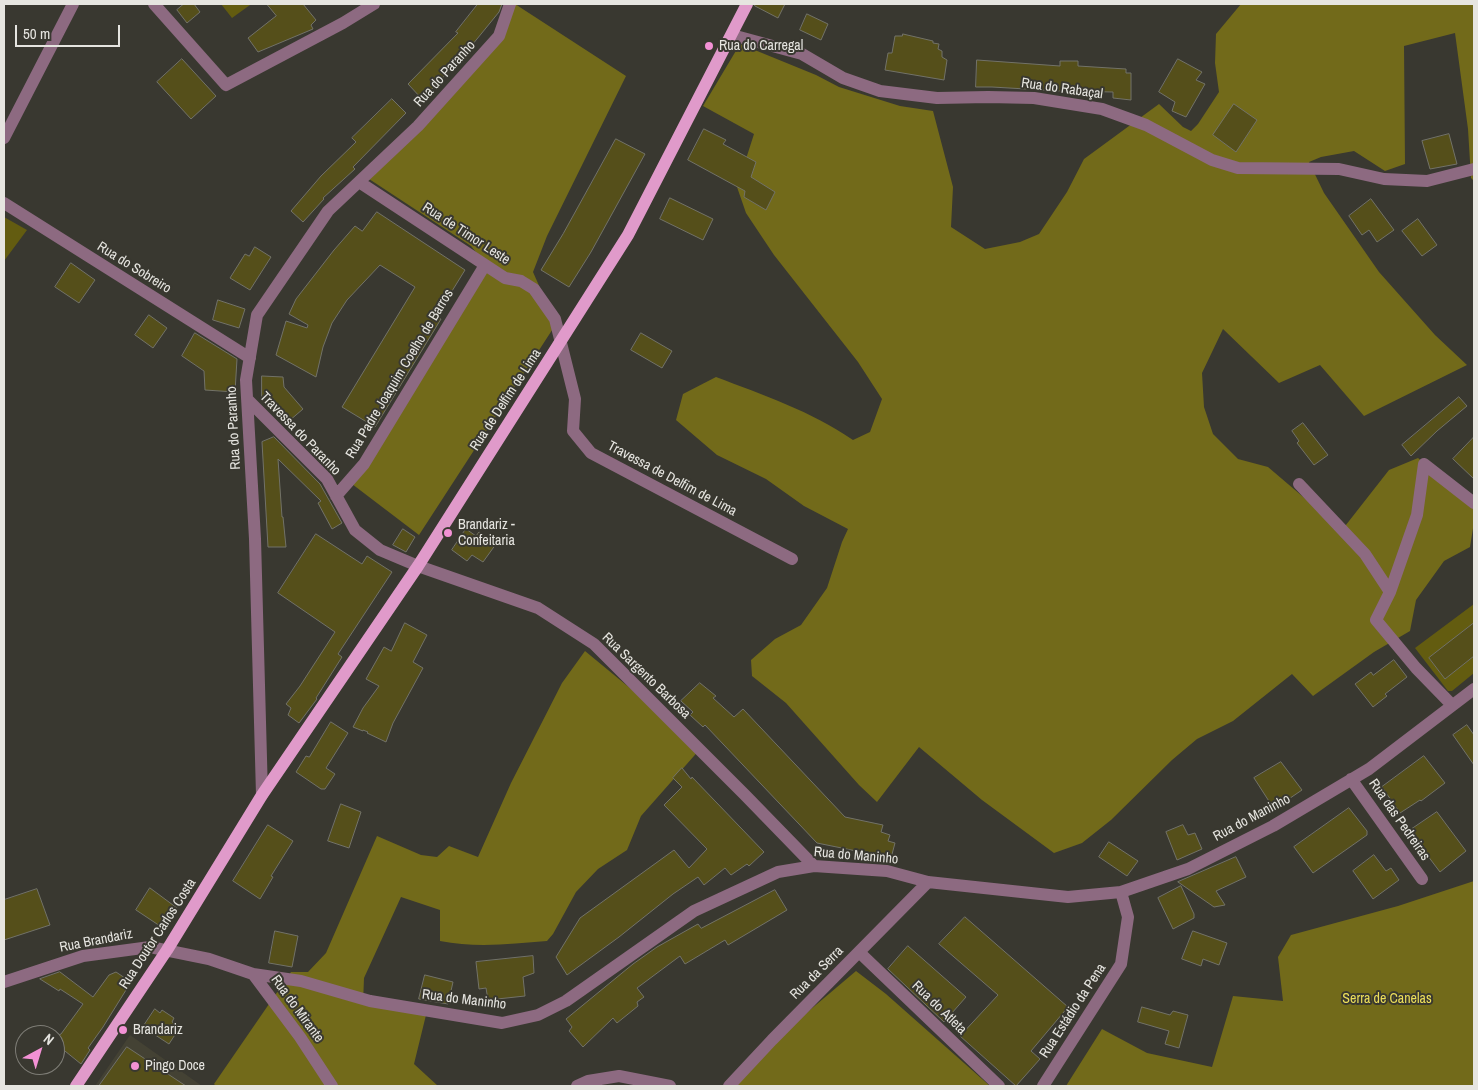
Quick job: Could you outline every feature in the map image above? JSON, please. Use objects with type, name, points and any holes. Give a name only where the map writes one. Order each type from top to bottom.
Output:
[{"type":"main road","name":"Rua de Delfim de Lima","points":[[262,796],[418,566],[628,235],[747,4]]},
{"type":"main road","name":"Rua Doutor Carlos Costa","points":[[76,1086],[167,950],[262,796]]},
{"type":"street","points":[[4,138],[73,4]]},
{"type":"street","points":[[154,4],[226,85],[343,23],[374,4]]},
{"type":"street","name":"Rua do Paranho","points":[[262,796],[255,539],[246,380],[258,314],[328,211],[418,126],[499,36],[510,4]]},
{"type":"street","name":"Rua do Rabaçal","points":[[732,35],[802,54],[843,78],[880,91],[937,98],[1034,98],[1102,109],[1146,125],[1212,160],[1238,168],[1339,169],[1384,179],[1428,181],[1474,169]]},
{"type":"street","name":"Rua de Timor Leste","points":[[359,182],[505,278],[522,280],[534,289],[555,318],[561,342]]},
{"type":"street","name":"Rua do Sobreiro","points":[[4,203],[250,358]]},
{"type":"street","name":"Rua Padre Joaquim Coelho de Barros","points":[[336,496],[364,464],[484,265]]},
{"type":"street","name":"Travessa de Delfim de Lima","points":[[561,342],[575,399],[573,431],[591,453],[792,559]]},
{"type":"street","name":"Travessa do Paranho","points":[[247,399],[327,479],[355,530],[380,550],[418,566]]},
{"type":"street","points":[[1452,705],[1416,668],[1376,620],[1390,592],[1416,515],[1424,464],[1474,503]]},
{"type":"street","points":[[1299,484],[1365,554],[1390,592]]},
{"type":"street","name":"Rua Sargento Barbosa","points":[[418,566],[538,608],[594,644],[814,866]]},
{"type":"street","name":"Rua do Maninho","points":[[253,974],[301,981],[370,1001],[502,1023],[538,1015],[566,1001],[694,911],[778,872],[814,866],[887,871],[928,882],[1068,896],[1121,892],[1188,869],[1273,826],[1369,769],[1474,689]]},
{"type":"street","name":"Rua das Pedreiras","points":[[1351,779],[1422,879]]},
{"type":"street","name":"Rua da Serra","points":[[729,1086],[928,882]]},
{"type":"street","name":"Rua Estádio da Pena","points":[[1043,1086],[1121,964],[1128,917],[1121,892]]},
{"type":"street","name":"Rua Brandariz","points":[[4,982],[83,956],[150,946],[167,950]]},
{"type":"street","name":"Rua do Mirante","points":[[167,950],[208,959],[253,974],[300,1037],[332,1086]]},
{"type":"street","name":"Rua do Atleta","points":[[859,952],[999,1086]]},
{"type":"street","points":[[577,1086],[588,1081],[619,1076],[670,1086]]},
{"type":"shaded area","points":[[221,4],[249,4],[250,5],[232,18]]},
{"type":"shaded area","points":[[4,217],[27,230],[4,261]]},
{"type":"shaded area","points":[[1474,604],[1474,623],[1429,658],[1445,679],[1474,656],[1474,673],[1452,691],[1448,691],[1415,648]]},
{"type":"shaded area","name":"Pingo Doce","points":[[130,1035],[202,1086],[95,1086]]},
{"type":"green space","points":[[515,4],[626,76],[547,236],[533,272],[556,324],[419,535],[352,484],[487,266],[471,246],[363,175],[474,64]]},
{"type":"green space","points":[[1241,4],[1474,4],[1474,181],[1471,178],[1468,129],[1455,33],[1404,46],[1405,164],[1385,171],[1354,151],[1321,157],[1309,162],[1324,193],[1379,272],[1435,335],[1467,365],[1364,416],[1320,365],[1279,383],[1223,329],[1202,373],[1204,407],[1213,434],[1238,459],[1268,467],[1342,530],[1389,470],[1418,458],[1474,506],[1474,522],[1470,547],[1444,561],[1416,600],[1410,631],[1374,652],[1313,696],[1292,674],[1233,721],[1197,739],[1172,760],[1111,820],[1082,843],[1054,853],[982,800],[919,747],[877,802],[859,785],[786,703],[752,676],[751,660],[775,639],[801,625],[827,588],[848,529],[804,506],[766,479],[717,455],[676,420],[683,394],[716,377],[804,412],[853,440],[870,432],[882,399],[858,362],[774,255],[746,213],[737,187],[754,134],[703,106],[740,44],[816,75],[839,87],[900,106],[933,111],[953,187],[951,227],[985,249],[1020,242],[1039,234],[1067,192],[1084,159],[1159,104],[1183,127],[1191,131],[1198,124],[1219,92],[1215,63],[1216,34]]},
{"type":"green space","points":[[585,651],[701,748],[641,816],[627,850],[598,869],[576,892],[553,934],[547,941],[480,945],[440,941],[440,910],[401,897],[364,978],[363,1004],[426,1015],[414,1064],[438,1086],[216,1086],[214,1084],[291,972],[308,972],[326,953],[377,836],[421,855],[437,857],[449,846],[478,857],[511,783],[562,683]]},
{"type":"green space","name":"Serra de Canelas","points":[[1474,881],[1474,1086],[1066,1086],[1102,1029],[1147,1053],[1212,1067],[1233,996],[1283,1001],[1278,957],[1291,935],[1398,906]]},
{"type":"green space","points":[[856,971],[886,994],[990,1086],[723,1086],[726,1081]]},
{"type":"building","points":[[184,4],[194,4],[200,12],[187,23],[177,10]]},
{"type":"building","points":[[267,4],[303,4],[316,20],[311,25],[313,29],[258,52],[248,38],[276,16]]},
{"type":"building","points":[[478,4],[502,4],[499,12],[459,61],[422,99],[408,84],[458,33],[456,32]]},
{"type":"building","points":[[755,4],[785,4],[778,18],[755,6]]},
{"type":"building","points":[[807,14],[828,24],[821,40],[800,30]]},
{"type":"building","points":[[903,34],[939,44],[938,49],[942,51],[942,57],[947,60],[944,80],[885,70],[888,53],[892,53],[895,36],[902,36]]},
{"type":"building","points":[[182,59],[216,96],[191,119],[157,82]]},
{"type":"building","points":[[1178,59],[1202,72],[1196,80],[1205,84],[1186,117],[1172,111],[1175,102],[1159,92]]},
{"type":"building","points":[[977,60],[1060,66],[1060,61],[1078,61],[1078,66],[1126,69],[1126,73],[1131,73],[1131,100],[1113,98],[1113,92],[976,87]]},
{"type":"building","points":[[392,99],[406,113],[353,167],[355,169],[323,198],[303,222],[291,211],[321,176],[356,142],[352,138]]},
{"type":"building","points":[[1234,104],[1257,120],[1236,152],[1213,135]]},
{"type":"building","points":[[704,129],[726,140],[723,144],[756,162],[751,177],[775,192],[766,210],[744,197],[745,191],[688,160]]},
{"type":"building","points":[[1449,134],[1457,164],[1430,169],[1422,141]]},
{"type":"building","points":[[616,139],[645,154],[591,252],[569,287],[541,270]]},
{"type":"building","points":[[670,198],[713,219],[703,240],[660,219]]},
{"type":"building","points":[[1371,199],[1394,230],[1377,242],[1369,230],[1362,235],[1349,216]]},
{"type":"building","points":[[377,212],[465,270],[436,317],[441,319],[375,427],[342,407],[415,287],[380,265],[347,300],[332,323],[323,347],[316,377],[276,355],[286,321],[307,328],[308,325],[289,314],[296,299],[355,226],[362,231]]},
{"type":"building","points":[[1418,219],[1437,245],[1422,256],[1402,231]]},
{"type":"building","points":[[255,247],[271,257],[250,290],[230,278],[245,254],[249,256]]},
{"type":"building","points":[[71,263],[95,280],[79,303],[55,287]]},
{"type":"building","points":[[218,300],[245,309],[239,328],[213,320]]},
{"type":"building","points":[[149,315],[167,328],[153,348],[135,335]]},
{"type":"building","points":[[195,333],[237,359],[235,392],[205,390],[204,371],[182,356]]},
{"type":"building","points":[[641,333],[672,351],[662,368],[631,350]]},
{"type":"building","points":[[262,376],[283,377],[284,387],[303,409],[289,421],[269,397],[262,397]]},
{"type":"building","points":[[1459,397],[1467,406],[1411,456],[1402,445]]},
{"type":"building","points":[[1303,423],[1328,455],[1314,465],[1297,443],[1299,441],[1292,431]]},
{"type":"building","points":[[274,437],[320,484],[342,523],[332,529],[318,503],[321,501],[278,459],[286,547],[268,547],[262,442]]},
{"type":"building","points":[[1474,437],[1474,479],[1453,459]]},
{"type":"building","points":[[403,529],[415,537],[406,552],[393,545]]},
{"type":"building","points":[[466,529],[476,536],[479,532],[496,544],[483,562],[472,555],[467,561],[452,550]]},
{"type":"building","points":[[316,534],[362,564],[367,556],[392,572],[338,654],[342,657],[317,699],[299,723],[288,715],[291,708],[286,704],[335,632],[278,593]]},
{"type":"building","points":[[405,623],[427,635],[413,662],[423,668],[393,723],[386,742],[368,732],[353,727],[363,708],[379,686],[366,679],[384,647],[391,651]]},
{"type":"building","points":[[1474,623],[1474,656],[1445,679],[1429,658]]},
{"type":"building","points":[[1394,660],[1407,677],[1385,694],[1387,696],[1373,707],[1355,684],[1371,672],[1373,675]]},
{"type":"building","points":[[700,683],[716,696],[713,698],[734,717],[743,709],[845,817],[883,825],[881,832],[890,835],[888,841],[895,843],[891,858],[817,843],[705,725],[703,727],[690,715],[693,712],[681,701]]},
{"type":"building","points":[[331,722],[348,733],[326,768],[335,774],[325,789],[321,789],[296,772],[306,756],[309,757]]},
{"type":"building","points":[[1467,725],[1474,735],[1474,765],[1453,735]]},
{"type":"building","points":[[1424,756],[1445,783],[1421,801],[1400,813],[1382,787]]},
{"type":"building","points":[[1281,762],[1302,790],[1274,809],[1254,778]]},
{"type":"building","points":[[682,768],[764,852],[749,866],[747,864],[731,875],[725,868],[704,885],[698,877],[567,975],[556,957],[580,918],[674,850],[689,868],[707,849],[664,805],[682,787],[673,778]]},
{"type":"building","points":[[341,804],[361,812],[349,848],[328,841]]},
{"type":"building","points":[[1349,808],[1367,831],[1367,835],[1313,873],[1294,847]]},
{"type":"building","points":[[1437,812],[1466,851],[1440,872],[1409,831]]},
{"type":"building","points":[[268,825],[293,841],[271,876],[273,877],[260,899],[233,881]]},
{"type":"building","points":[[1183,825],[1188,835],[1195,833],[1202,849],[1177,860],[1166,832]]},
{"type":"building","points":[[1109,842],[1138,861],[1127,876],[1099,857]]},
{"type":"building","points":[[1374,855],[1386,871],[1391,868],[1399,880],[1373,899],[1353,871]]},
{"type":"building","points":[[1236,857],[1246,877],[1216,891],[1225,905],[1214,907],[1178,882]]},
{"type":"building","points":[[1181,886],[1194,914],[1194,918],[1173,929],[1158,898]]},
{"type":"building","points":[[150,888],[177,908],[163,928],[136,910]]},
{"type":"building","points":[[37,889],[50,925],[4,940],[4,900]]},
{"type":"building","points":[[775,890],[787,910],[728,945],[725,940],[685,964],[680,956],[637,988],[644,997],[637,1002],[638,1006],[617,1023],[613,1018],[583,1047],[569,1031],[572,1027],[566,1019],[633,964],[657,947],[698,924],[701,928]]},
{"type":"building","points":[[965,917],[1068,1007],[1031,1051],[1040,1059],[1016,1086],[960,1036],[998,995],[939,944]]},
{"type":"building","points":[[275,931],[298,936],[292,967],[269,963]]},
{"type":"building","points":[[1193,931],[1227,943],[1219,965],[1203,959],[1201,966],[1182,959]]},
{"type":"building","points":[[908,946],[966,997],[944,1022],[888,969]]},
{"type":"building","points":[[533,956],[534,973],[523,977],[525,996],[488,1000],[486,988],[479,989],[476,962]]},
{"type":"building","points":[[60,972],[93,997],[109,975],[116,972],[131,982],[88,1048],[90,1050],[81,1064],[65,1051],[65,1029],[83,1004],[40,979]]},
{"type":"building","points":[[425,975],[453,982],[448,1004],[419,999]]},
{"type":"building","points":[[1142,1007],[1170,1015],[1173,1011],[1188,1015],[1179,1048],[1165,1044],[1169,1031],[1138,1022]]},
{"type":"building","points":[[155,1009],[160,1013],[162,1010],[174,1018],[172,1022],[180,1027],[169,1044],[143,1027]]},
{"type":"building","name":"Pingo Doce","points":[[127,1047],[186,1086],[99,1086]]},
{"type":"place","name":"Rua do Carregal","points":[[709,46]]},
{"type":"place","name":"Brandariz - Confeitaria","points":[[448,533]]},
{"type":"place","name":"Brandariz","points":[[123,1030]]},
{"type":"place","name":"Pingo Doce","points":[[135,1066]]}]
